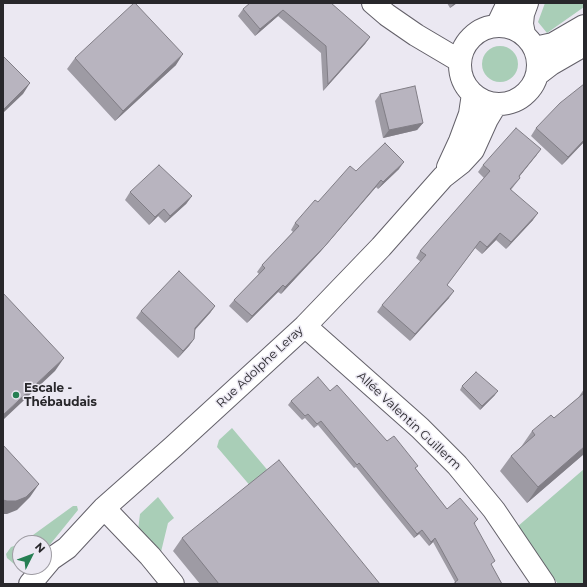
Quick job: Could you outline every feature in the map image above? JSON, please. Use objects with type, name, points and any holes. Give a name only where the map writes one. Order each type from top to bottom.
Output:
[{"type":"street","points":[[373,3],[387,15],[416,35],[460,61]]},
{"type":"street","points":[[497,26],[508,3]]},
{"type":"street","points":[[527,3],[523,14],[522,24],[529,41],[538,61],[538,74],[535,83],[523,97],[514,101],[506,104],[488,103],[473,94],[463,79],[460,70],[462,52],[466,44],[479,31],[488,27],[497,26],[516,29],[529,41],[553,44],[584,26]]},
{"type":"street","points":[[538,74],[584,43]]},
{"type":"street","name":"Rue Adolphe Leray","points":[[443,177],[460,141],[470,114],[473,94]]},
{"type":"street","name":"Rue Adolphe Leray","points":[[30,584],[51,559],[67,548],[104,508],[305,326],[381,247],[443,177],[461,163],[473,150],[487,119],[496,104]]},
{"type":"street","name":"Allée Valentin Guillerm","points":[[305,326],[420,428],[457,465],[494,510],[544,584]]},
{"type":"street","points":[[104,508],[150,556],[173,584]]},
{"type":"street","name":"Rue Adolphe Leray","points":[[49,584],[67,548]]},
{"type":"green space","points":[[545,3],[584,3],[584,7],[547,33],[538,22]]},
{"type":"green space","points":[[504,46],[513,51],[517,57],[517,71],[513,77],[504,82],[496,82],[487,77],[483,71],[482,60],[487,51],[493,47]]},
{"type":"green space","points":[[232,428],[270,473],[252,488],[217,447],[219,440]]},
{"type":"green space","points":[[584,469],[584,584],[558,584],[517,527]]},
{"type":"green space","points":[[158,497],[174,518],[168,523],[160,556],[138,530],[140,514]]},
{"type":"green space","points":[[73,506],[77,506],[78,510],[52,542],[52,535],[33,535]]},
{"type":"green space","points":[[11,547],[12,562],[7,558],[6,554]]},
{"type":"building","points":[[134,3],[183,54],[123,111],[75,58]]},
{"type":"building","points":[[250,3],[331,3],[370,37],[328,84],[326,46],[283,10],[260,29],[243,9]]},
{"type":"building","points":[[3,56],[30,83],[3,110]]},
{"type":"building","points":[[584,84],[584,140],[568,157],[536,128],[560,103]]},
{"type":"building","points":[[415,86],[423,123],[389,130],[380,94]]},
{"type":"building","points":[[516,128],[541,149],[510,189],[538,213],[511,242],[500,233],[487,247],[480,241],[447,285],[454,291],[415,334],[382,305],[426,255],[420,251],[490,171],[483,165]]},
{"type":"building","points":[[385,143],[404,162],[383,182],[381,180],[325,246],[285,287],[283,285],[252,316],[234,300],[265,268],[262,265],[299,226],[295,223],[315,200],[318,202],[350,166],[356,171]]},
{"type":"building","points":[[159,165],[192,196],[170,216],[164,209],[155,217],[130,192]]},
{"type":"building","points":[[179,271],[215,306],[195,328],[194,339],[183,351],[141,311]]},
{"type":"building","name":"Escale - Thébaudais","points":[[3,293],[64,358],[3,415]]},
{"type":"building","points":[[476,372],[498,391],[482,406],[462,386]]},
{"type":"building","points":[[318,377],[330,391],[337,385],[387,441],[394,436],[418,466],[415,468],[447,509],[460,498],[478,519],[474,523],[495,561],[491,564],[502,584],[456,584],[455,582],[458,580],[435,538],[431,542],[422,530],[417,534],[359,463],[357,465],[321,421],[317,424],[308,414],[305,416],[291,401]]},
{"type":"building","points":[[584,393],[584,447],[538,487],[511,456],[535,435],[532,431],[551,415],[554,418]]},
{"type":"building","points":[[3,445],[39,484],[26,497],[16,501],[3,500]]},
{"type":"building","points":[[279,460],[380,584],[219,584],[182,538]]},
{"type":"place","name":"Escale - Thébaudais","points":[[16,395]]}]
